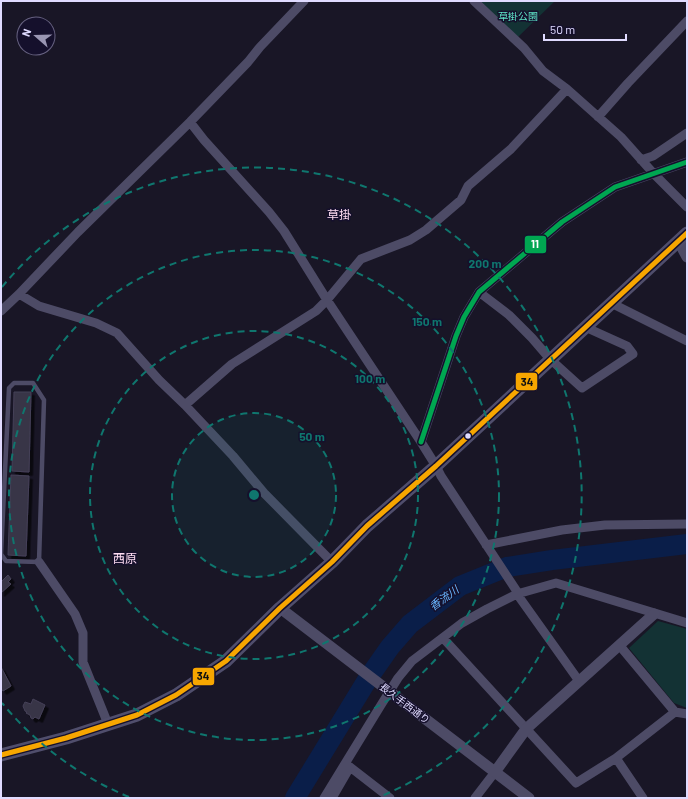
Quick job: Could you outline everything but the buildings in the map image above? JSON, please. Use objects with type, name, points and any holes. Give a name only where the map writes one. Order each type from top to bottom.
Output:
[{"type":"main road","points":[[1,755],[66,738],[137,715],[182,691],[226,661],[280,608],[332,562],[367,526],[436,466],[550,359],[683,238]]},
{"type":"street","points":[[1,311],[78,232],[190,122],[304,1]]},
{"type":"street","points":[[474,1],[524,48],[543,71],[567,89],[621,137],[654,174],[687,207]]},
{"type":"street","points":[[598,117],[687,21]]},
{"type":"street","points":[[185,405],[232,364],[316,311],[361,259],[410,240],[426,230],[460,200],[468,186],[511,149],[567,89]]},
{"type":"street","points":[[190,122],[280,226],[421,442],[487,547],[579,681]]},
{"type":"street","points":[[641,160],[653,156],[687,133]]},
{"type":"street","points":[[421,442],[456,336],[464,317],[479,292],[562,222],[615,187],[687,162]]},
{"type":"street","points":[[683,238],[687,257]]},
{"type":"street","points":[[479,292],[509,316],[532,338],[550,359],[582,388],[633,354],[627,346],[585,327]]},
{"type":"street","points":[[19,294],[40,306],[96,323],[117,332],[155,375],[233,456],[264,493],[332,562]]},
{"type":"street","points":[[611,303],[687,341]]},
{"type":"street","points":[[487,547],[562,530],[598,526],[687,524]]},
{"type":"street","points":[[39,562],[75,614],[82,633],[83,662],[108,724]]},
{"type":"street","points":[[324,798],[388,690],[412,661],[462,623],[517,592],[556,583],[687,623]]},
{"type":"street","name":"長久手西通り","points":[[280,608],[529,798]]},
{"type":"street","points":[[476,798],[526,729],[654,614]]},
{"type":"street","points":[[443,638],[576,783],[616,758],[675,712]]},
{"type":"street","points":[[620,646],[675,712],[687,714]]},
{"type":"street","points":[[616,758],[644,798]]},
{"type":"street","points":[[332,798],[350,767],[390,798]]},
{"type":"lane","points":[[14,383],[33,383],[44,400],[39,562],[6,561],[1,554],[9,388],[14,383]]},
{"type":"green space","name":"草掛公園","points":[[479,1],[555,1],[518,37]]},
{"type":"green space","points":[[658,621],[687,629],[687,708],[674,703],[629,648]]},
{"type":"waterway","name":"香流川","points":[[295,798],[369,677],[390,647],[410,624],[460,586],[507,567],[552,560],[687,544]]},
{"type":"transit line","name":"11","points":[[421,442],[456,336],[464,317],[479,292],[562,222],[615,187],[687,162]]},
{"type":"transit line","name":"34","points":[[1,755],[66,738],[137,715],[176,695],[226,661],[280,608],[332,562],[367,526],[436,466],[687,233]]},
{"type":"district","name":"草掛","points":[[339,215]]},
{"type":"district","name":"西原","points":[[125,559]]}]
